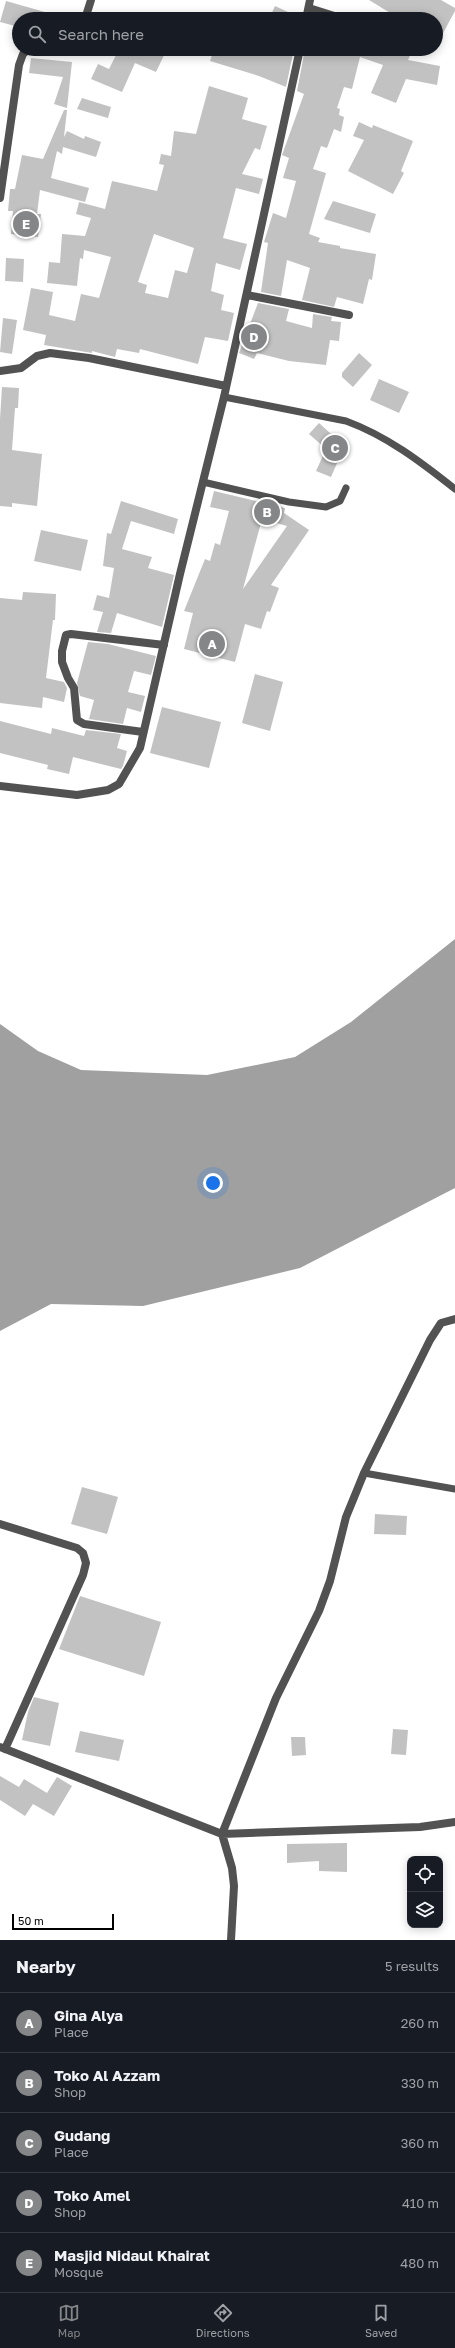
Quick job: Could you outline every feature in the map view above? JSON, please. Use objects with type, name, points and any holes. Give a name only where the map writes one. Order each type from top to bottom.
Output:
[{"type":"street","points":[[87,12],[91,0]]},
{"type":"street","points":[[310,4],[328,12]]},
{"type":"street","points":[[0,198],[18,65],[22,56]]},
{"type":"street","points":[[0,786],[76,795],[108,790],[119,784],[129,770],[140,748],[224,397],[298,56]]},
{"type":"street","points":[[247,295],[349,315]]},
{"type":"street","points":[[0,371],[21,368],[37,356],[50,353],[89,358],[226,386]]},
{"type":"street","points":[[143,732],[84,724],[77,720],[74,688],[68,678],[62,662],[62,651],[66,635],[71,634],[164,645]]},
{"type":"street","points":[[230,1940],[234,1886],[232,1868],[222,1834],[276,1698],[319,1611],[330,1581],[346,1517],[364,1473],[430,1340],[441,1323],[455,1319]]},
{"type":"street","points":[[0,1524],[77,1548],[83,1553],[86,1563],[76,1591],[2,1748],[222,1834],[420,1827],[455,1822]]},
{"type":"lane","points":[[224,397],[346,421],[363,427],[418,459],[455,489]]},
{"type":"lane","points":[[203,482],[289,502],[322,507],[333,506],[340,501],[346,488]]},
{"type":"lane","points":[[364,1473],[455,1489]]},
{"type":"shaded area","points":[[455,939],[455,1188],[300,1268],[143,1306],[51,1304],[0,1331],[0,1024],[38,1051],[81,1070],[207,1075],[295,1057],[351,1022]]},
{"type":"building","points":[[369,0],[441,0],[455,8],[455,11],[443,33],[443,12],[389,12]]},
{"type":"building","points":[[6,1],[45,12],[12,12],[12,25],[0,22]]},
{"type":"building","points":[[275,6],[288,12],[272,12]]},
{"type":"building","points":[[116,56],[164,56],[156,72],[135,63],[122,92],[91,79],[98,64],[109,69]]},
{"type":"building","points":[[212,56],[293,56],[286,87],[259,76],[210,61]]},
{"type":"building","points":[[304,56],[410,56],[408,60],[440,66],[437,85],[406,79],[396,103],[371,93],[383,65],[360,57],[352,89],[344,87],[337,108],[340,109],[339,115],[344,117],[341,132],[334,129],[327,148],[321,146],[313,169],[326,173],[309,234],[320,238],[318,242],[340,246],[340,248],[376,254],[372,280],[369,279],[363,304],[337,297],[334,307],[302,300],[310,268],[287,260],[281,296],[261,292],[268,243],[264,242],[273,213],[286,218],[296,181],[283,178],[289,158],[282,155],[304,94],[297,91]]},
{"type":"building","points":[[31,58],[72,62],[67,108],[54,104],[63,77],[29,73]]},
{"type":"building","points":[[209,86],[248,98],[242,119],[267,126],[260,150],[255,148],[242,174],[263,179],[259,194],[236,188],[223,238],[247,244],[240,270],[216,263],[211,291],[224,295],[221,310],[234,313],[228,341],[205,337],[198,364],[140,349],[139,353],[117,349],[115,357],[92,351],[92,353],[44,345],[46,335],[23,330],[31,288],[53,292],[49,315],[75,321],[81,294],[99,298],[111,257],[84,250],[83,259],[80,258],[77,286],[47,283],[49,262],[60,263],[62,234],[85,236],[91,218],[76,214],[79,202],[105,209],[112,181],[157,191],[164,165],[159,164],[161,154],[171,156],[174,131],[196,134]],"holes":[[[154,234],[194,248],[187,273],[175,270],[168,298],[145,293],[147,285],[138,282]]]},
{"type":"building","points":[[82,98],[111,107],[108,118],[77,109]]},
{"type":"building","points":[[64,110],[67,110],[64,137],[67,131],[84,139],[85,136],[101,142],[96,157],[63,147],[62,154],[57,151],[51,178],[89,188],[85,202],[40,190],[37,214],[41,214],[38,237],[11,234],[13,211],[8,211],[10,189],[15,189],[22,155],[43,159]]},
{"type":"building","points":[[359,122],[372,128],[373,125],[413,141],[401,171],[404,173],[393,194],[348,171],[364,140],[353,136]]},
{"type":"building","points":[[333,201],[376,214],[370,233],[324,219]]},
{"type":"building","points":[[6,258],[24,259],[23,282],[5,281]]},
{"type":"building","points":[[258,303],[289,309],[286,321],[312,328],[313,314],[332,317],[331,321],[341,322],[339,341],[330,340],[326,365],[289,361],[257,353],[254,359],[239,353]]},
{"type":"building","points":[[3,318],[17,320],[12,354],[0,352]]},
{"type":"building","points":[[359,353],[372,365],[353,387],[342,377],[342,373]]},
{"type":"building","points":[[379,379],[409,392],[399,413],[370,400]]},
{"type":"building","points":[[2,387],[19,388],[18,408],[15,408],[12,450],[42,454],[37,506],[12,503],[12,507],[0,506],[0,419]]},
{"type":"building","points":[[319,423],[330,433],[347,440],[331,477],[316,471],[326,449],[309,434]]},
{"type":"building","points":[[214,491],[285,508],[284,513],[309,530],[271,585],[279,588],[270,612],[267,611],[261,629],[245,624],[235,662],[184,649],[193,613],[184,611],[205,559],[210,561],[215,543],[220,545],[229,511],[210,507]],"holes":[[[262,519],[287,526],[243,589]]]},
{"type":"building","points":[[121,501],[178,519],[174,534],[131,521],[122,549],[152,557],[148,568],[174,575],[162,627],[117,613],[111,633],[97,632],[103,612],[93,610],[97,595],[109,598],[114,568],[103,566],[107,533],[111,534]]},
{"type":"building","points":[[41,530],[88,540],[81,571],[34,561]]},
{"type":"building","points":[[23,592],[56,594],[55,620],[53,620],[46,678],[64,682],[67,688],[64,702],[43,697],[42,708],[0,703],[0,598],[22,600]]},
{"type":"building","points":[[88,642],[108,644],[156,656],[151,675],[134,671],[128,692],[145,696],[141,712],[127,708],[123,724],[89,719],[94,700],[80,696],[77,683]]},
{"type":"building","points":[[255,674],[283,682],[270,731],[242,723]]},
{"type":"building","points":[[162,707],[221,722],[209,768],[150,753]]},
{"type":"building","points":[[0,721],[51,734],[52,728],[84,736],[86,730],[121,734],[117,748],[127,751],[123,766],[121,769],[73,757],[69,774],[47,769],[48,765],[0,753]]},
{"type":"building","points":[[82,1487],[118,1497],[107,1534],[71,1524]]},
{"type":"building","points":[[375,1514],[407,1516],[406,1535],[374,1534]]},
{"type":"building","points":[[80,1596],[161,1622],[144,1676],[59,1649]]},
{"type":"building","points":[[34,1697],[59,1703],[50,1746],[22,1740],[28,1712]]},
{"type":"building","points":[[393,1729],[408,1730],[406,1755],[391,1754]]},
{"type":"building","points":[[80,1731],[124,1740],[119,1761],[75,1752]]},
{"type":"building","points":[[291,1737],[305,1737],[306,1755],[292,1756]]},
{"type":"building","points":[[0,1776],[19,1787],[24,1779],[47,1793],[57,1777],[72,1786],[54,1816],[33,1804],[25,1816],[0,1800]]},
{"type":"building","points":[[347,1843],[347,1872],[319,1871],[319,1861],[287,1863],[287,1844]]},
{"type":"place","name":"Masjid Nidaul Khairat","points":[[26,224]]},
{"type":"place","name":"Toko Amel","points":[[254,337]]},
{"type":"place","name":"Gudang","points":[[335,448]]},
{"type":"place","name":"Toko Al Azzam","points":[[267,512]]},
{"type":"place","name":"Gina Alya","points":[[212,644]]}]
